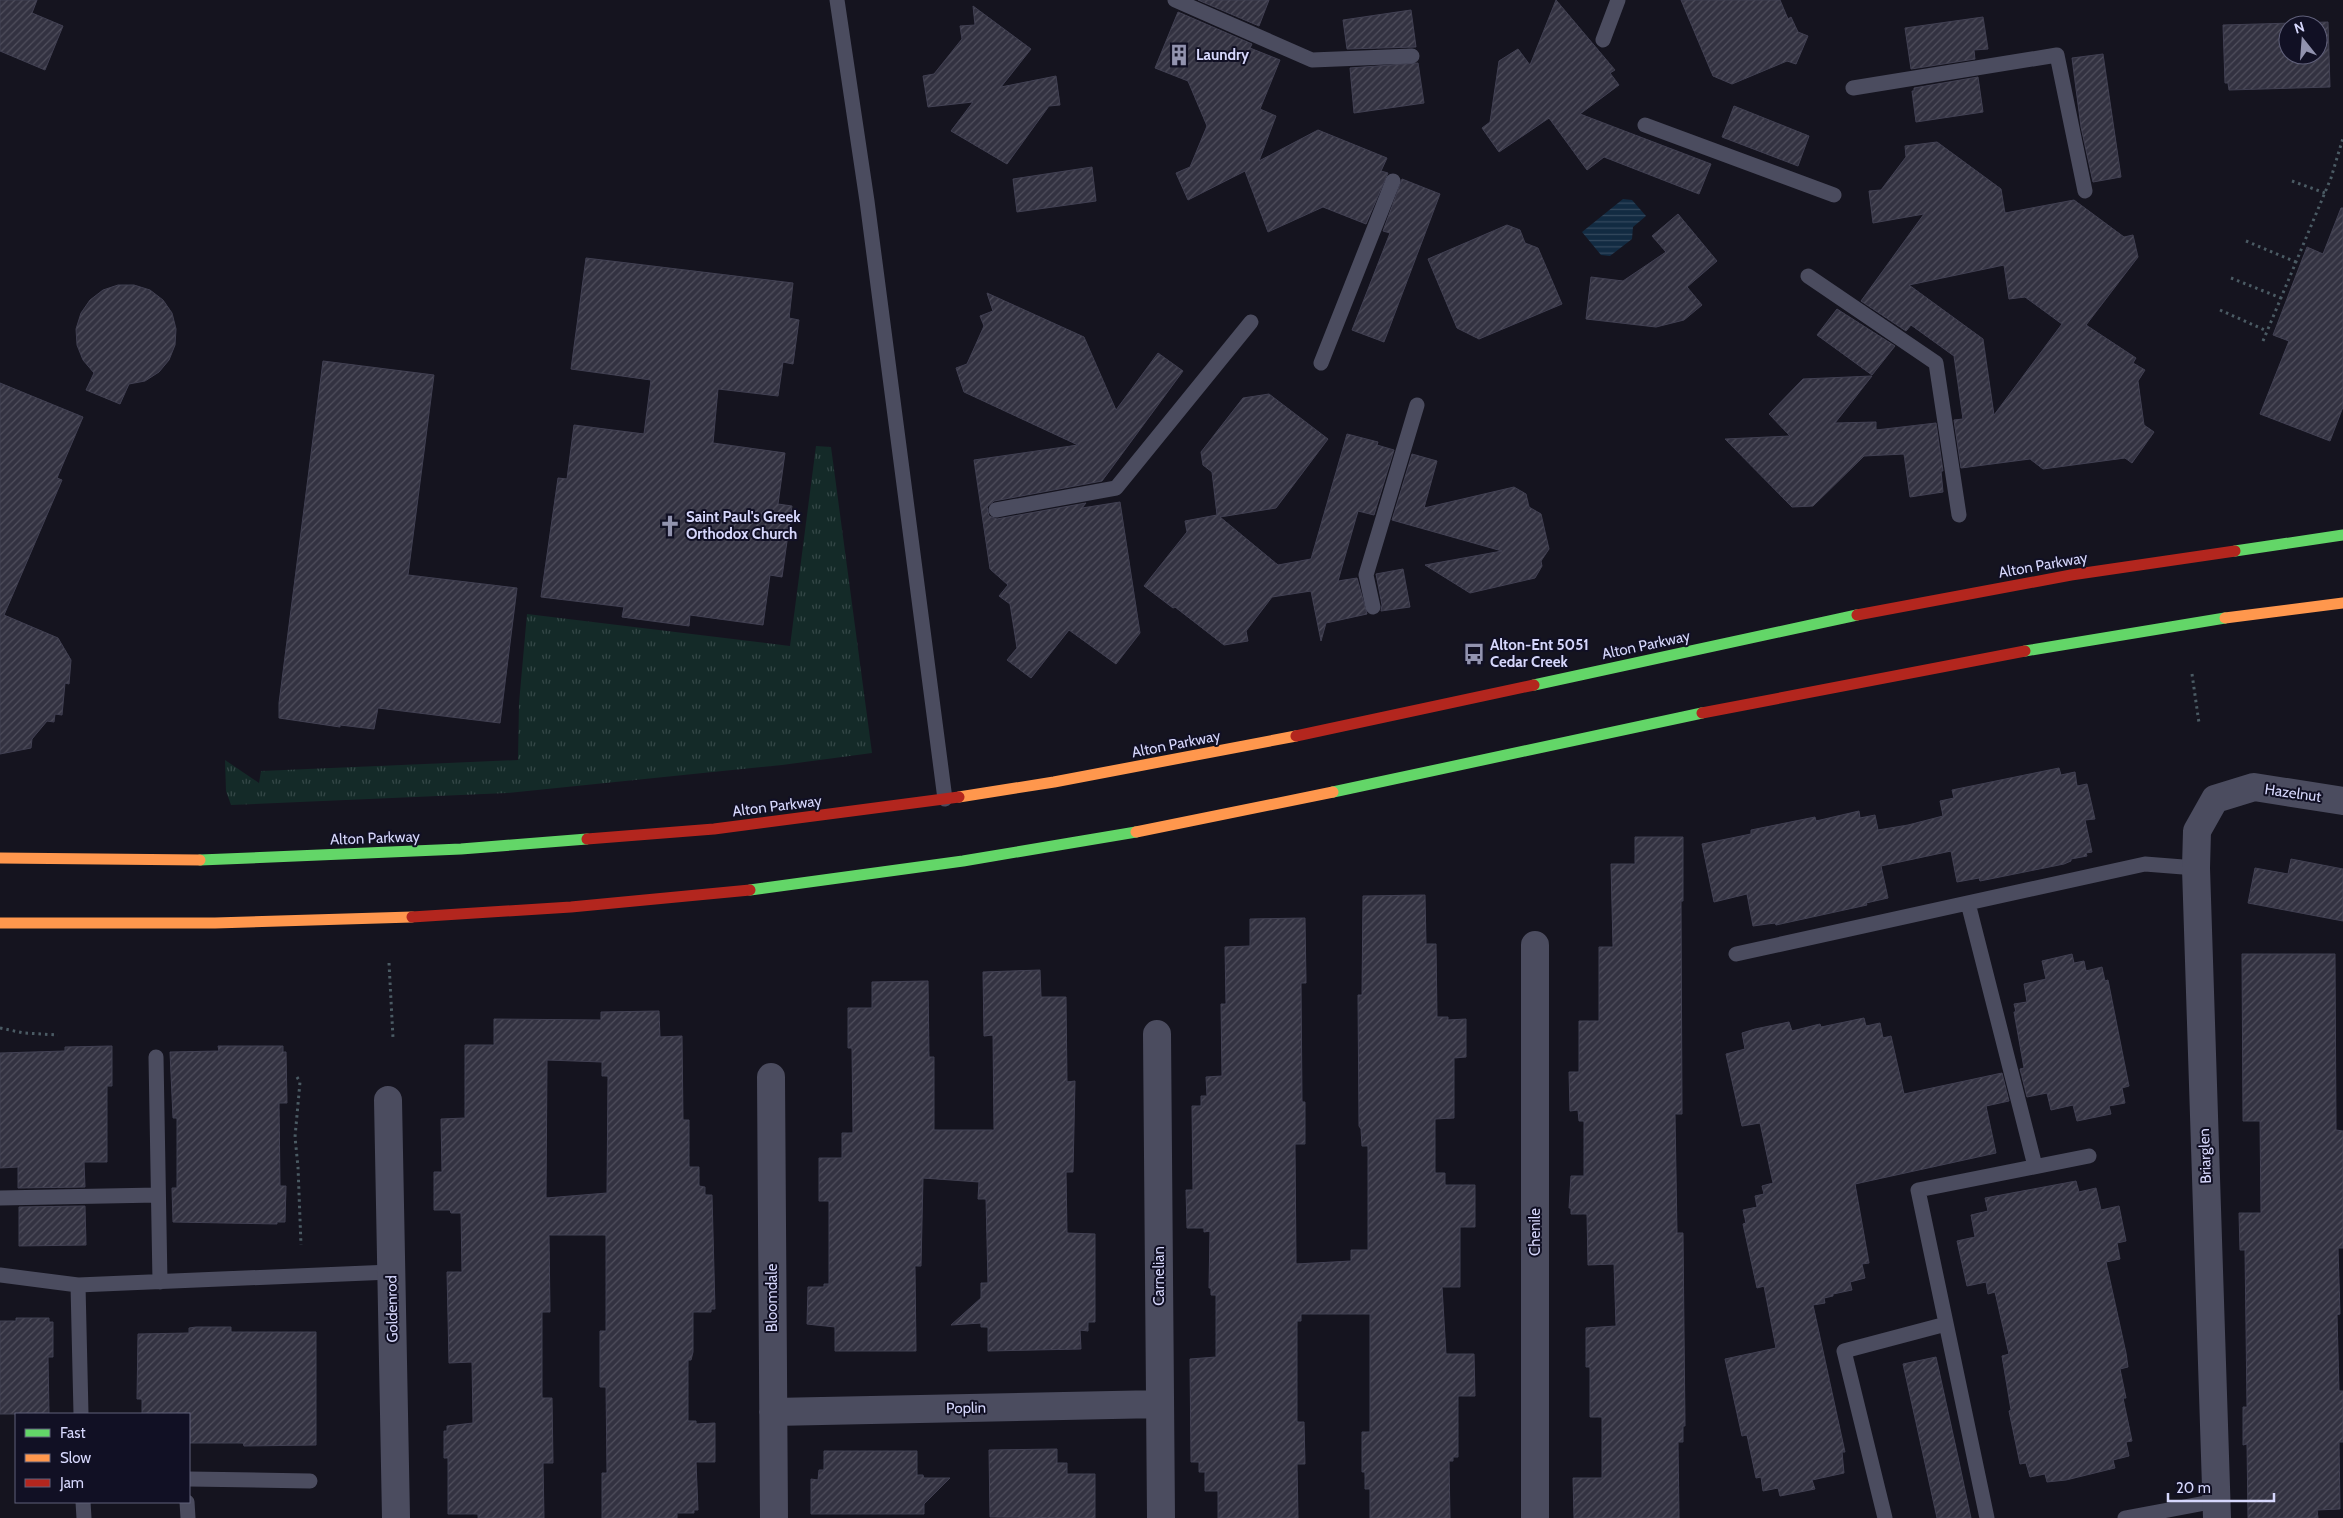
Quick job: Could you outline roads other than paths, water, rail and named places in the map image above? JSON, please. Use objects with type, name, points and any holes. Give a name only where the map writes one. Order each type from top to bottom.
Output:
[{"type":"main road","name":"Alton Parkway","points":[[0,858],[196,860],[480,848],[714,830],[945,799],[1054,782],[1244,747],[1910,604],[2071,575],[2343,536]]},
{"type":"main road","points":[[0,923],[248,923],[374,919],[652,900],[924,868],[1078,843],[1289,804],[1424,772],[1848,683],[2001,653],[2148,628],[2343,603]]},
{"type":"street","name":"Hazelnut","points":[[2215,799],[2254,787],[2343,801]]},
{"type":"street","name":"Briarglen","points":[[2215,799],[2197,831],[2196,868],[2216,1510]]},
{"type":"street","name":"Chenile","points":[[1535,945],[1535,1518]]},
{"type":"street","name":"Carnelian","points":[[1157,1034],[1161,1518]]},
{"type":"street","name":"Bloomdale","points":[[771,1077],[774,1518]]},
{"type":"street","name":"Goldenrod","points":[[388,1100],[396,1518]]},
{"type":"street","name":"Poplin","points":[[773,1412],[1160,1404]]},
{"type":"lane","points":[[837,0],[870,220],[945,799]]},
{"type":"lane","points":[[1175,0],[1312,60],[1412,56]]},
{"type":"lane","points":[[1604,40],[1618,0]]},
{"type":"lane","points":[[1852,88],[2057,55],[2085,191]]},
{"type":"lane","points":[[1645,125],[1834,195]]},
{"type":"lane","points":[[1321,364],[1393,180]]},
{"type":"lane","points":[[1808,276],[1936,363],[1959,515]]},
{"type":"lane","points":[[996,510],[1116,488],[1251,322]]},
{"type":"lane","points":[[1373,607],[1366,575],[1417,405]]},
{"type":"lane","points":[[1736,954],[2144,864],[2196,868]]},
{"type":"lane","points":[[1968,903],[2035,1166]]},
{"type":"lane","points":[[156,1057],[160,1282]]},
{"type":"lane","points":[[1987,1518],[1918,1190],[2089,1156]]},
{"type":"lane","points":[[0,1198],[158,1195]]},
{"type":"lane","points":[[0,1276],[78,1285],[391,1272]]},
{"type":"lane","points":[[78,1285],[81,1413]]},
{"type":"lane","points":[[1885,1518],[1844,1351],[1946,1324]]},
{"type":"lane","points":[[190,1478],[310,1481]]},
{"type":"lane","points":[[83,1503],[84,1518]]},
{"type":"lane","points":[[187,1503],[188,1518]]},
{"type":"lane","points":[[2125,1518],[2216,1510]]},
{"type":"water","points":[[1623,199],[1632,200],[1646,216],[1633,227],[1632,239],[1610,256],[1601,255],[1582,232]]},
{"type":"place","name":"Laundry","points":[[1179,55]]},
{"type":"place","name":"Saint Paul's Greek Orthodox Church","points":[[670,526]]},
{"type":"place","name":"Alton-Ent 5051 Cedar Creek","points":[[1474,654]]}]
